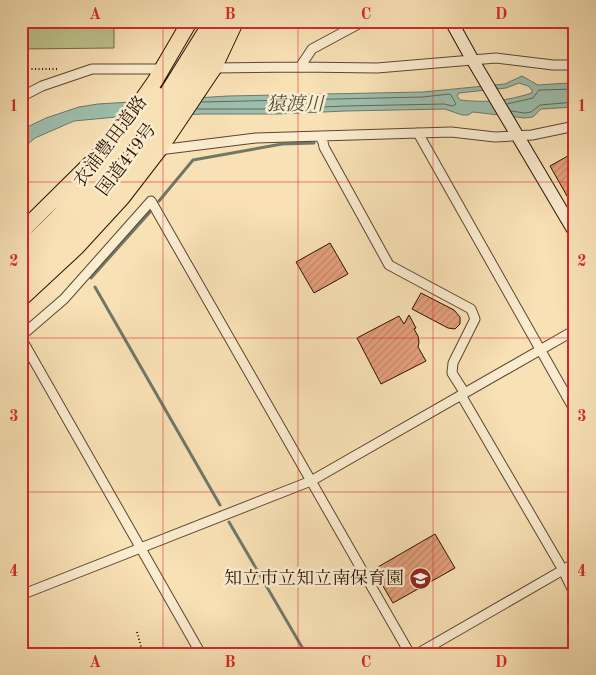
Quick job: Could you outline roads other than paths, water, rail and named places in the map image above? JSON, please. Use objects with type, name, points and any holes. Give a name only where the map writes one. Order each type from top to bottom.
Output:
[{"type":"highway","name":"国道419号","points":[[21,232],[118,135],[158,75],[190,21]]},
{"type":"highway","name":"衣浦豊田道路","points":[[21,252],[92,181],[135,126],[170,73],[208,21]]},
{"type":"highway","name":"衣浦豊田道路","points":[[21,270],[81,209],[116,168],[153,119],[212,21]]},
{"type":"highway","name":"衣浦豊田道路","points":[[21,286],[78,228],[140,152],[179,99],[201,64],[224,21]]},
{"type":"highway","name":"国道419号","points":[[21,299],[77,247],[122,198],[214,68],[236,21]]},
{"type":"main road","points":[[451,21],[575,233]]},
{"type":"street","points":[[300,67],[312,49],[364,21]]},
{"type":"street","points":[[214,68],[377,68],[474,62],[496,58],[553,65],[575,65]]},
{"type":"street","points":[[21,97],[42,86],[92,68],[158,75]]},
{"type":"street","points":[[162,144],[256,138],[451,132],[494,137],[518,136],[575,126]]},
{"type":"street","points":[[418,133],[575,411]]},
{"type":"street","points":[[320,137],[389,265],[471,309],[475,319],[453,363],[452,373],[564,570],[575,595]]},
{"type":"street","points":[[201,654],[21,337],[64,299],[151,201],[410,654]]},
{"type":"street","points":[[21,595],[310,481],[575,330]]},
{"type":"street","points":[[417,654],[575,563]]},
{"type":"water","name":"猿渡川","points":[[522,76],[538,85],[575,84],[575,107],[541,109],[533,117],[525,118],[473,112],[468,115],[462,115],[445,109],[127,116],[74,121],[35,138],[21,150],[21,130],[46,118],[79,107],[98,104],[228,96],[423,92],[505,84]],"holes":[[[519,83],[528,86],[532,93],[505,100],[470,101],[460,100],[457,96],[459,93],[506,88]]]},
{"type":"waterway","points":[[159,201],[193,160],[282,144],[314,143]]},
{"type":"waterway","points":[[91,278],[150,212]]},
{"type":"waterway","points":[[95,287],[220,505]]},
{"type":"waterway","points":[[229,522],[306,654]]},
{"type":"place","name":"知立市立知立南保育園","points":[[420,578]]}]
